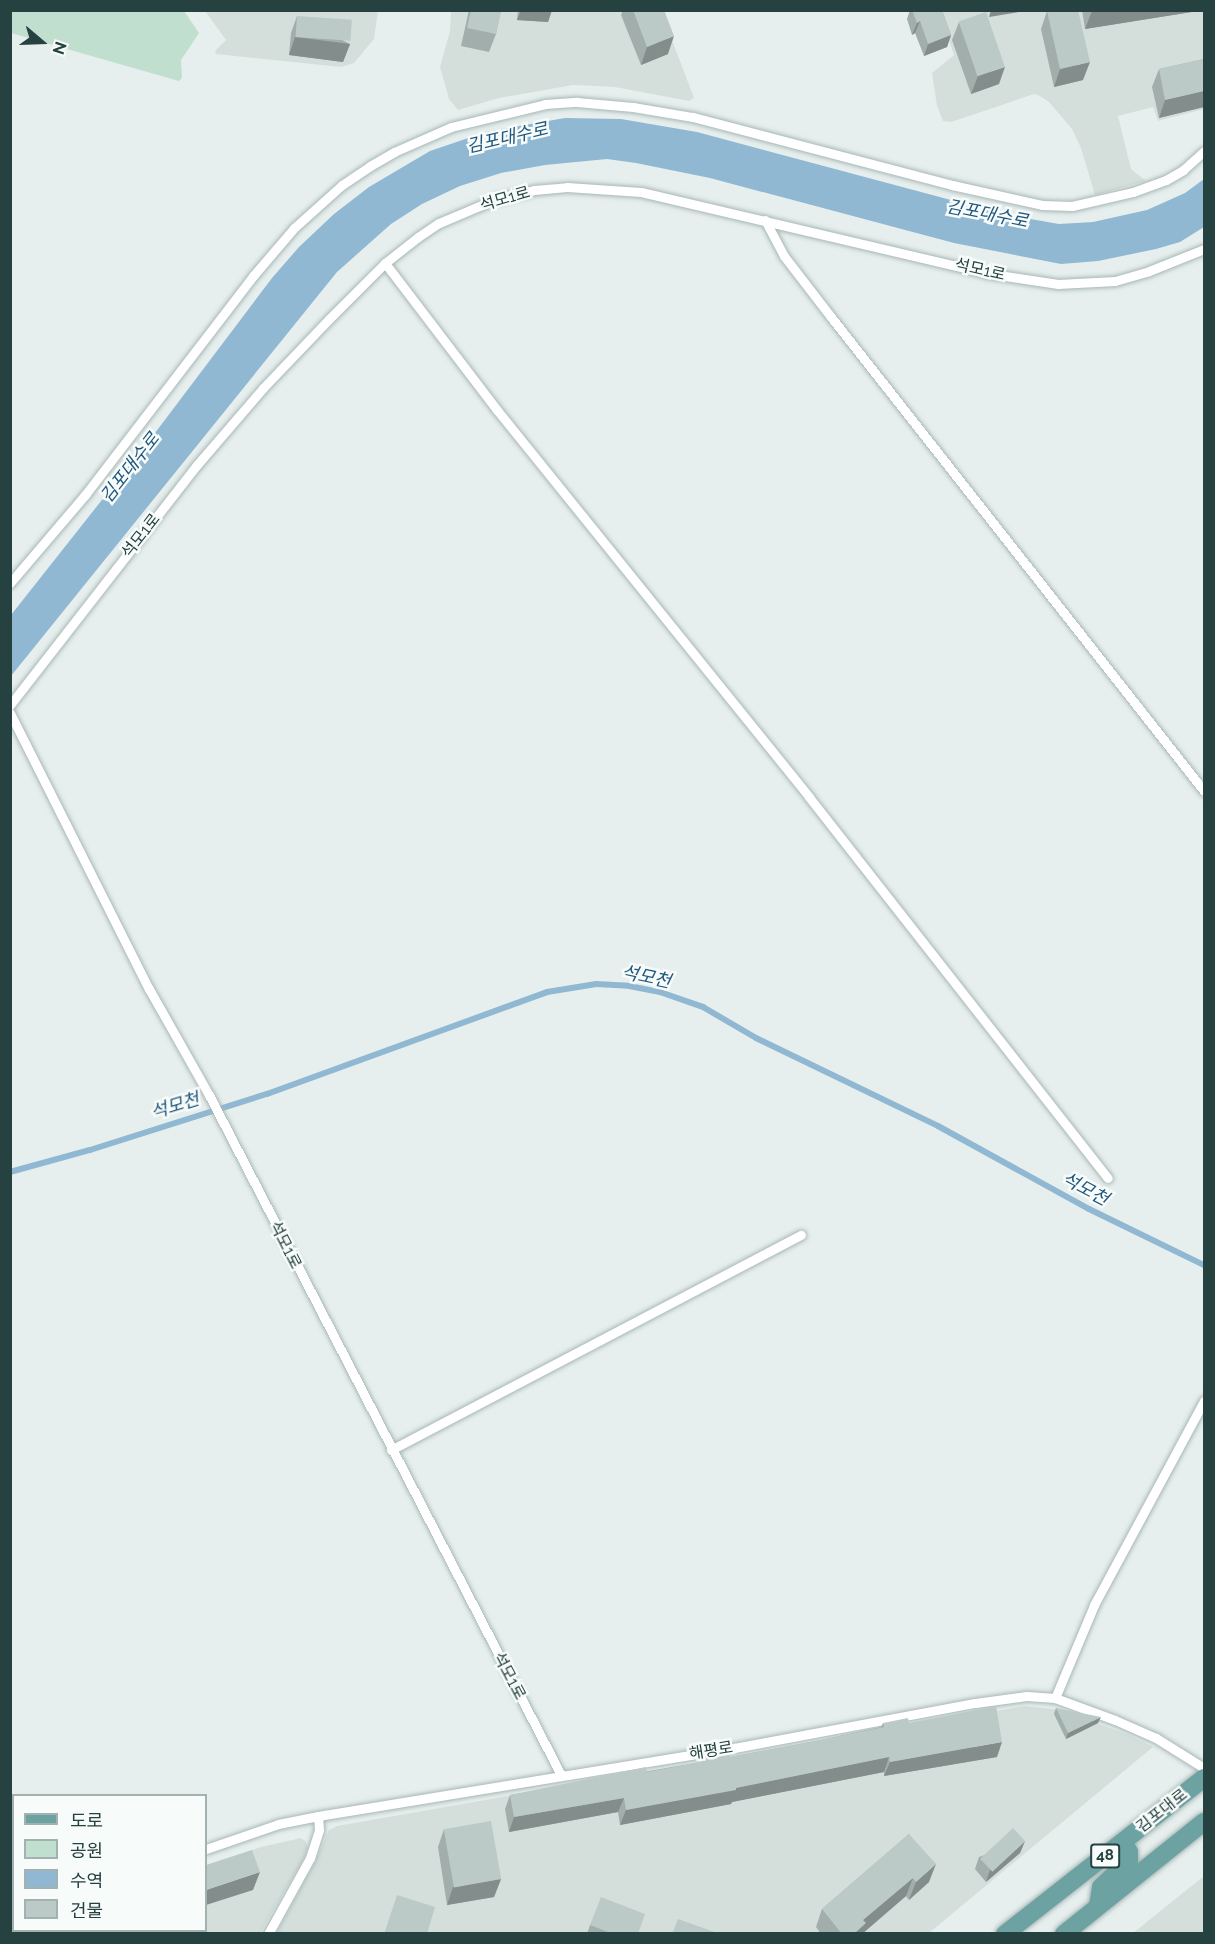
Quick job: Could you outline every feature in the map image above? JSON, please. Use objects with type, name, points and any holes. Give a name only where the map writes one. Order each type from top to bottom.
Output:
[{"type":"main road","name":"김포대로","points":[[1005,1934],[1204,1778]]},
{"type":"main road","name":"48","points":[[1064,1934],[1204,1822]]},
{"type":"main road","points":[[1098,1906],[1101,1887],[1129,1860],[1128,1852],[1122,1842]]},
{"type":"lane","points":[[10,583],[114,458],[246,285],[294,228],[342,185],[370,166],[394,152],[451,127],[545,104],[577,102],[633,107],[693,117],[952,185],[1042,205],[1072,206],[1133,192],[1166,180],[1183,170],[1204,151]]},
{"type":"lane","name":"석모1로","points":[[10,705],[196,466],[263,388],[385,263],[439,223],[496,200],[534,190],[567,187],[641,192],[985,273],[1058,284],[1115,281],[1149,271],[1204,249]]},
{"type":"lane","points":[[765,220],[784,256],[1204,791]]},
{"type":"lane","points":[[385,263],[497,410],[809,797],[1108,1178]]},
{"type":"lane","name":"석모1로","points":[[10,713],[149,989],[224,1123],[561,1775]]},
{"type":"lane","points":[[391,1450],[801,1235]]},
{"type":"lane","points":[[1055,1698],[1094,1605],[1204,1401]]},
{"type":"lane","name":"해평로","points":[[207,1849],[278,1824],[318,1816],[734,1748],[1006,1698],[1055,1698],[1156,1738],[1204,1768]]},
{"type":"lane","points":[[268,1934],[310,1858],[319,1830],[318,1816]]},
{"type":"shaded area","points":[[205,11],[378,11],[374,39],[354,63],[341,67],[216,54],[215,51],[226,40]]},
{"type":"shaded area","points":[[451,11],[661,11],[694,98],[689,101],[615,87],[573,85],[499,98],[458,110],[449,99],[440,67],[450,31]]},
{"type":"shaded area","points":[[939,11],[1204,11],[1204,109],[1158,121],[1153,107],[1118,116],[1131,169],[1146,181],[1095,195],[1081,148],[1072,129],[1049,102],[1040,96],[1034,94],[951,122],[943,121],[937,106],[932,73],[954,55]]},
{"type":"shaded area","points":[[1025,1706],[1060,1710],[1129,1735],[1153,1747],[929,1933],[276,1934],[315,1862],[329,1830],[337,1826]]},
{"type":"shaded area","points":[[301,1838],[306,1842],[308,1848],[260,1933],[31,1934],[34,1932],[207,1932],[207,1867],[261,1847]]},
{"type":"shaded area","points":[[1204,1876],[1204,1933],[1133,1933]]},
{"type":"green space","points":[[10,11],[184,11],[199,33],[181,60],[182,78],[179,81],[11,33]]},
{"type":"water","name":"김포대수로","points":[[565,118],[621,119],[697,132],[1007,215],[1059,224],[1093,222],[1147,210],[1185,193],[1204,179],[1204,227],[1180,242],[1156,249],[1098,261],[1061,264],[954,243],[710,178],[607,159],[545,165],[501,173],[460,186],[422,204],[391,224],[337,272],[11,676],[11,615],[158,429],[272,278],[299,247],[334,214],[369,187],[430,151],[486,132]]},
{"type":"building","points":[[471,10],[501,10],[496,34],[467,28]]},
{"type":"building","points":[[633,10],[664,10],[674,36],[647,47]]},
{"type":"building","points":[[912,10],[942,10],[951,35],[928,44],[920,21],[917,23]]},
{"type":"building","points":[[1078,10],[1090,62],[1060,69],[1047,11]]},
{"type":"building","points":[[986,12],[1005,67],[977,76],[959,21]]},
{"type":"building","points":[[297,16],[352,20],[350,41],[296,37]]},
{"type":"building","points":[[1204,59],[1204,91],[1165,100],[1159,69]]},
{"type":"building","points":[[996,1706],[1002,1742],[890,1762],[889,1757],[736,1788],[736,1790],[626,1810],[624,1798],[514,1817],[510,1795],[646,1767],[647,1772],[680,1766],[704,1761],[703,1757],[729,1751],[730,1757],[821,1740],[884,1727],[883,1723],[908,1718],[909,1723]]},
{"type":"building","points":[[1056,1708],[1101,1717],[1068,1733]]},
{"type":"building","points":[[491,1821],[501,1879],[454,1887],[444,1829]]},
{"type":"building","points":[[1013,1828],[1025,1841],[992,1872],[980,1859]]},
{"type":"building","points":[[909,1834],[936,1864],[916,1882],[913,1878],[863,1920],[866,1923],[854,1934],[842,1934],[822,1909]]},
{"type":"building","points":[[252,1850],[260,1872],[207,1890],[207,1865]]},
{"type":"building","points":[[397,1895],[435,1907],[427,1934],[384,1934]]},
{"type":"building","points":[[601,1897],[645,1914],[638,1934],[613,1934],[590,1925]]},
{"type":"building","points":[[678,1919],[720,1934],[672,1934]]},
{"type":"building","points":[[58,1932],[105,1932],[105,1934],[58,1934]]},
{"type":"building","points":[[154,1932],[199,1932],[199,1934],[154,1934]]},
{"type":"waterway","name":"석모천","points":[[10,1172],[90,1150],[267,1094],[547,992],[596,984],[629,986],[660,992],[703,1007],[756,1038],[938,1126],[1089,1209],[1204,1265]]}]
